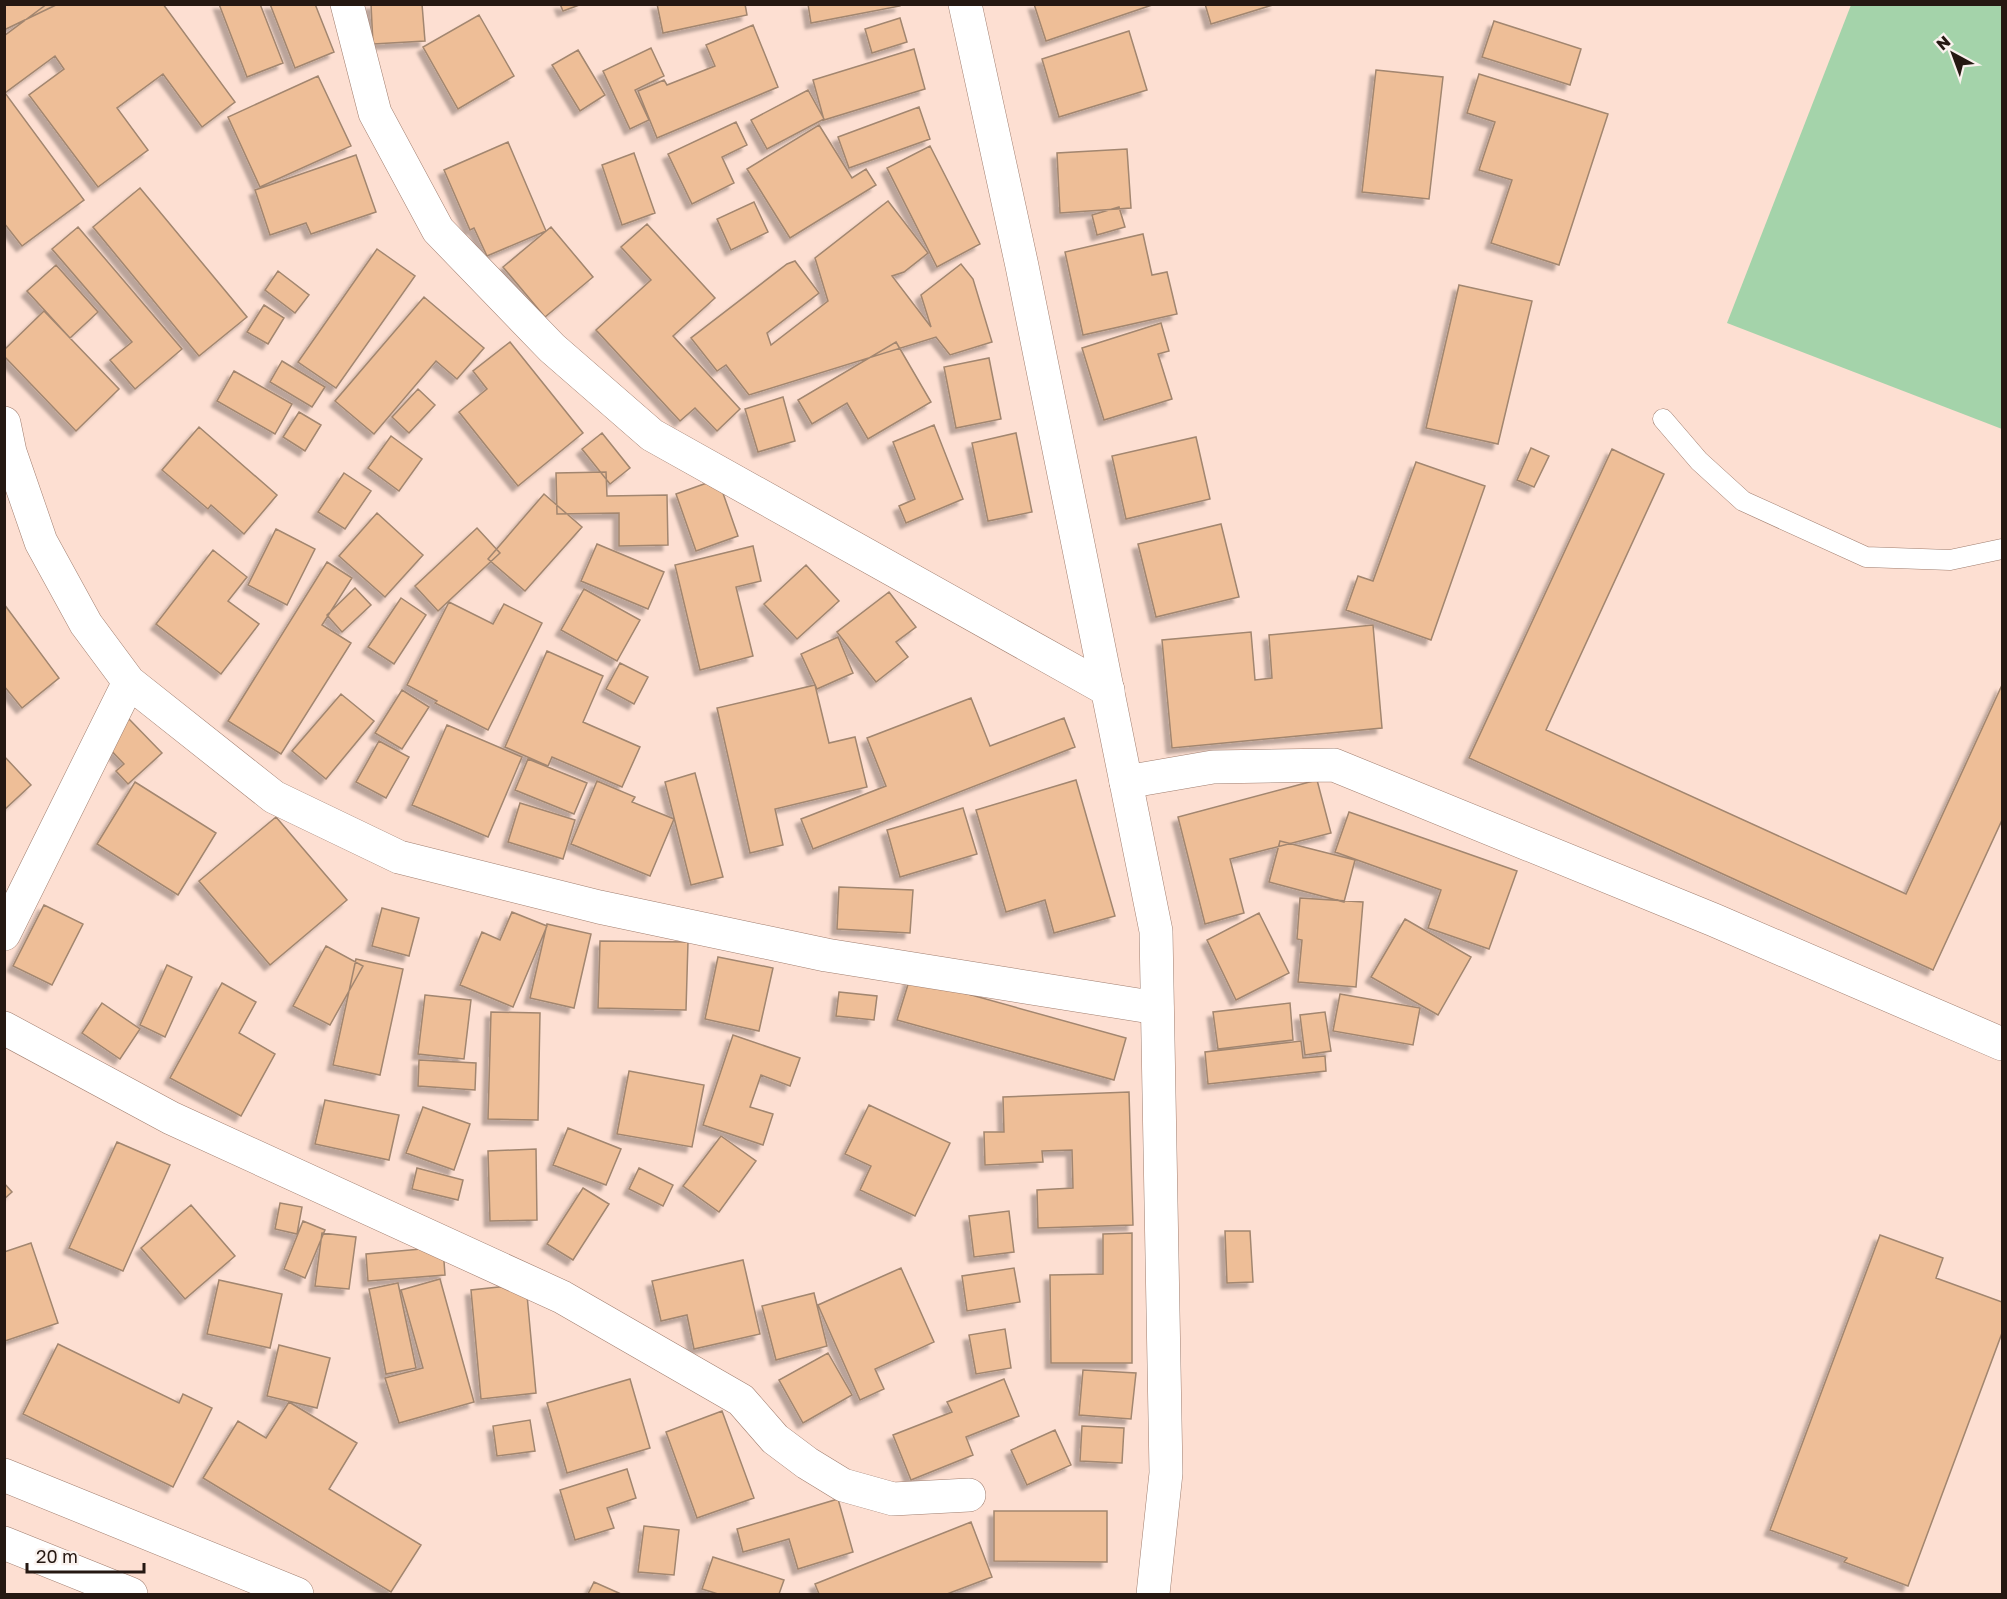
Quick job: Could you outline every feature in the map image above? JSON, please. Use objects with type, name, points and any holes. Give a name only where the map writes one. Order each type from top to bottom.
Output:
[{"type":"main road","points":[[347,4],[375,113],[438,230],[552,348],[652,435],[1108,690]]},
{"type":"main road","points":[[965,4],[1024,278],[1156,931],[1166,1473],[1153,1594]]},
{"type":"main road","points":[[4,423],[10,452],[41,542],[86,624],[129,682],[274,797],[399,857],[599,907],[826,955],[1157,1008]]},
{"type":"main road","points":[[4,934],[129,682]]},
{"type":"main road","points":[[1126,782],[1213,767],[1334,765],[1714,920],[2002,1044]]},
{"type":"main road","points":[[4,1028],[171,1118],[562,1297],[741,1400],[775,1439],[807,1463],[843,1485],[893,1499],[969,1495]]},
{"type":"main road","points":[[4,1475],[297,1594]]},
{"type":"main road","points":[[4,1543],[131,1594]]},
{"type":"lane","points":[[1663,419],[1699,461],[1743,501],[1866,557],[1950,560],[2002,549]]},
{"type":"green space","points":[[1851,5],[2002,5],[2002,429],[1727,323]]},
{"type":"building","points":[[4,4],[58,4],[4,30]]},
{"type":"building","points":[[47,4],[163,4],[235,102],[202,127],[163,74],[117,108],[148,150],[98,187],[29,95],[64,69],[55,56],[5,93],[84,200],[22,246],[4,223],[4,36]]},
{"type":"building","points":[[219,4],[260,4],[283,63],[247,77]]},
{"type":"building","points":[[270,4],[315,4],[334,52],[295,68]]},
{"type":"building","points":[[371,4],[422,4],[425,41],[373,44]]},
{"type":"building","points":[[560,4],[582,4],[563,11]]},
{"type":"building","points":[[657,4],[745,4],[747,15],[663,33]]},
{"type":"building","points":[[808,4],[900,4],[900,6],[811,23]]},
{"type":"building","points":[[1034,4],[1155,4],[1046,41]]},
{"type":"building","points":[[1205,4],[1276,4],[1211,24]]},
{"type":"building","points":[[479,15],[514,76],[458,109],[423,47]]},
{"type":"building","points":[[900,18],[907,42],[872,53],[865,29]]},
{"type":"building","points":[[1494,21],[1581,49],[1570,85],[1482,57]]},
{"type":"building","points":[[753,25],[778,87],[657,138],[638,91],[664,80],[667,85],[715,66],[706,45]]},
{"type":"building","points":[[1129,31],[1147,90],[1059,117],[1042,59]]},
{"type":"building","points":[[651,48],[664,76],[635,90],[649,120],[630,129],[603,71]]},
{"type":"building","points":[[914,49],[925,89],[824,120],[813,80]]},
{"type":"building","points":[[578,50],[605,95],[580,111],[552,65]]},
{"type":"building","points":[[1376,70],[1443,77],[1429,199],[1362,192]]},
{"type":"building","points":[[1479,74],[1608,114],[1559,265],[1491,243],[1512,180],[1479,170],[1495,122],[1467,113]]},
{"type":"building","points":[[318,76],[351,146],[260,187],[228,117]]},
{"type":"building","points":[[808,90],[824,119],[767,149],[751,120]]},
{"type":"building","points":[[919,107],[930,139],[849,168],[838,137]]},
{"type":"building","points":[[736,122],[747,145],[722,157],[734,183],[692,204],[668,154]]},
{"type":"building","points":[[819,125],[852,178],[866,169],[876,185],[790,238],[747,169]]},
{"type":"building","points":[[508,142],[546,231],[487,256],[474,228],[470,230],[444,170]]},
{"type":"building","points":[[930,146],[980,244],[937,267],[887,168]]},
{"type":"building","points":[[1127,149],[1131,208],[1060,213],[1057,153]]},
{"type":"building","points":[[634,153],[655,213],[622,225],[602,165]]},
{"type":"building","points":[[356,155],[376,212],[311,234],[306,223],[270,235],[255,190]]},
{"type":"building","points":[[140,188],[247,317],[199,356],[93,227]]},
{"type":"building","points":[[888,201],[928,253],[904,272],[892,276],[931,327],[921,295],[961,264],[973,279],[992,342],[950,355],[936,337],[749,395],[726,365],[717,371],[691,338],[787,264],[795,261],[819,293],[767,333],[771,345],[828,301],[815,258]]},
{"type":"building","points":[[754,202],[768,232],[731,250],[717,219]]},
{"type":"building","points":[[1119,207],[1125,227],[1097,235],[1092,215]]},
{"type":"building","points":[[647,224],[715,298],[673,336],[740,409],[717,431],[695,408],[680,421],[596,330],[651,280],[621,247]]},
{"type":"building","points":[[78,227],[182,349],[135,389],[110,360],[132,342],[52,249]]},
{"type":"building","points":[[551,227],[593,277],[545,317],[503,267]]},
{"type":"building","points":[[1143,234],[1152,275],[1167,272],[1177,314],[1083,335],[1065,252]]},
{"type":"building","points":[[377,249],[415,276],[336,388],[298,362]]},
{"type":"building","points":[[56,265],[98,312],[70,338],[27,291]]},
{"type":"building","points":[[278,271],[309,295],[295,313],[265,290]]},
{"type":"building","points":[[1459,285],[1532,301],[1498,444],[1426,428]]},
{"type":"building","points":[[424,297],[484,348],[457,379],[436,361],[374,434],[335,401]]},
{"type":"building","points":[[264,305],[284,318],[268,344],[247,332]]},
{"type":"building","points":[[44,311],[119,389],[76,431],[4,356],[4,350]]},
{"type":"building","points":[[1161,323],[1169,351],[1158,354],[1172,399],[1104,420],[1082,348]]},
{"type":"building","points":[[510,342],[583,433],[518,486],[459,412],[487,389],[473,371]]},
{"type":"building","points":[[896,342],[931,402],[868,439],[847,403],[812,424],[798,400]]},
{"type":"building","points":[[989,358],[1001,419],[956,428],[944,367]]},
{"type":"building","points":[[282,361],[325,387],[312,407],[270,382]]},
{"type":"building","points":[[234,371],[292,404],[275,434],[217,401]]},
{"type":"building","points":[[418,389],[435,405],[409,433],[392,417]]},
{"type":"building","points":[[783,397],[795,441],[758,452],[745,409]]},
{"type":"building","points":[[299,412],[321,425],[305,451],[283,437]]},
{"type":"building","points":[[934,425],[963,499],[906,523],[899,506],[915,499],[893,442]]},
{"type":"building","points":[[199,427],[277,495],[244,534],[211,505],[208,509],[162,470]]},
{"type":"building","points":[[602,433],[630,468],[610,484],[582,449]]},
{"type":"building","points":[[1016,433],[1032,512],[988,521],[972,443]]},
{"type":"building","points":[[391,436],[422,459],[399,491],[368,468]]},
{"type":"building","points":[[1196,437],[1210,499],[1126,519],[1112,456]]},
{"type":"building","points":[[1531,448],[1549,456],[1534,487],[1517,480]]},
{"type":"building","points":[[1612,449],[1664,474],[1546,730],[1906,894],[2002,685],[2002,820],[1933,970],[1469,758]]},
{"type":"building","points":[[1416,462],[1485,486],[1431,640],[1346,610],[1358,576],[1373,581]]},
{"type":"building","points":[[606,472],[607,496],[667,495],[668,545],[619,546],[619,513],[557,514],[556,473]]},
{"type":"building","points":[[344,473],[371,491],[345,529],[318,512]]},
{"type":"building","points":[[718,479],[738,536],[696,551],[676,494]]},
{"type":"building","points":[[544,494],[582,527],[525,591],[488,559]]},
{"type":"building","points":[[377,513],[423,555],[385,597],[339,556]]},
{"type":"building","points":[[1221,524],[1239,597],[1156,617],[1138,544]]},
{"type":"building","points":[[477,528],[500,553],[438,611],[415,586]]},
{"type":"building","points":[[276,529],[315,549],[287,605],[248,585]]},
{"type":"building","points":[[597,544],[664,572],[648,609],[581,581]]},
{"type":"building","points":[[753,546],[761,581],[736,587],[753,656],[700,670],[675,565]]},
{"type":"building","points":[[213,550],[247,577],[228,601],[259,624],[221,674],[156,624]]},
{"type":"building","points":[[327,562],[352,578],[322,625],[351,643],[281,754],[228,721]]},
{"type":"building","points":[[806,565],[839,601],[797,639],[764,604]]},
{"type":"building","points":[[355,588],[371,605],[342,632],[327,615]]},
{"type":"building","points":[[584,589],[640,620],[617,661],[561,630]]},
{"type":"building","points":[[889,592],[916,627],[896,642],[908,657],[876,682],[837,632]]},
{"type":"building","points":[[401,598],[426,615],[394,664],[368,647]]},
{"type":"building","points":[[449,602],[493,624],[504,604],[542,623],[488,730],[435,703],[437,701],[407,685]]},
{"type":"building","points":[[4,604],[59,678],[22,708],[4,686]]},
{"type":"building","points":[[1373,625],[1382,728],[1172,748],[1162,640],[1251,632],[1255,680],[1272,678],[1269,635]]},
{"type":"building","points":[[838,637],[853,673],[817,689],[801,654]]},
{"type":"building","points":[[547,651],[603,676],[583,722],[640,747],[622,787],[552,757],[548,766],[505,747]]},
{"type":"building","points":[[620,663],[648,677],[634,704],[606,689]]},
{"type":"building","points":[[815,685],[829,743],[855,737],[867,787],[775,809],[783,845],[750,853],[717,708]]},
{"type":"building","points":[[402,690],[429,707],[402,749],[375,733]]},
{"type":"building","points":[[341,694],[374,721],[326,779],[292,751]]},
{"type":"building","points":[[971,698],[990,746],[1064,718],[1075,747],[813,849],[801,819],[886,786],[867,738]]},
{"type":"building","points":[[129,719],[162,753],[128,784],[116,771],[124,764],[104,743]]},
{"type":"building","points":[[447,725],[522,757],[488,837],[412,805]]},
{"type":"building","points":[[379,741],[409,757],[386,798],[356,782]]},
{"type":"building","points":[[4,756],[31,785],[4,810]]},
{"type":"building","points":[[528,759],[587,783],[574,814],[515,790]]},
{"type":"building","points":[[695,773],[723,877],[691,885],[665,782]]},
{"type":"building","points":[[1076,780],[1115,916],[1054,933],[1045,900],[1006,912],[976,810]]},
{"type":"building","points":[[1317,780],[1331,833],[1230,859],[1244,913],[1205,924],[1178,817]]},
{"type":"building","points":[[597,781],[635,797],[632,802],[674,819],[650,876],[571,844]]},
{"type":"building","points":[[135,782],[216,833],[178,895],[97,844]]},
{"type":"building","points":[[520,803],[575,820],[563,859],[508,842]]},
{"type":"building","points":[[963,808],[977,854],[900,877],[887,830]]},
{"type":"building","points":[[1349,812],[1517,871],[1489,949],[1428,928],[1441,890],[1335,852]]},
{"type":"building","points":[[276,817],[347,900],[270,965],[199,881]]},
{"type":"building","points":[[1280,841],[1355,860],[1344,902],[1269,882]]},
{"type":"building","points":[[839,887],[913,890],[910,933],[837,929]]},
{"type":"building","points":[[1300,898],[1363,902],[1356,987],[1298,982],[1302,940],[1297,939]]},
{"type":"building","points":[[44,905],[83,924],[52,985],[13,966]]},
{"type":"building","points":[[382,908],[419,918],[409,956],[372,946]]},
{"type":"building","points":[[512,912],[547,926],[513,1007],[460,985],[482,932],[500,940]]},
{"type":"building","points":[[1259,913],[1289,973],[1236,1000],[1207,940]]},
{"type":"building","points":[[1405,919],[1471,957],[1438,1015],[1371,977]]},
{"type":"building","points":[[547,924],[591,934],[574,1008],[530,998]]},
{"type":"building","points":[[600,941],[688,942],[686,1010],[598,1008]]},
{"type":"building","points":[[326,946],[363,966],[330,1025],[293,1006]]},
{"type":"building","points":[[718,957],[773,968],[759,1031],[705,1019]]},
{"type":"building","points":[[356,959],[403,969],[380,1075],[333,1065]]},
{"type":"building","points":[[167,965],[192,977],[165,1037],[140,1025]]},
{"type":"building","points":[[910,978],[1126,1038],[1114,1080],[897,1020]]},
{"type":"building","points":[[222,983],[256,1002],[239,1033],[275,1054],[241,1116],[170,1078]]},
{"type":"building","points":[[839,992],[877,996],[874,1020],[836,1016]]},
{"type":"building","points":[[1340,994],[1420,1008],[1413,1045],[1333,1031]]},
{"type":"building","points":[[425,995],[471,1000],[464,1059],[418,1054]]},
{"type":"building","points":[[102,1003],[140,1029],[120,1059],[82,1033]]},
{"type":"building","points":[[1290,1003],[1293,1040],[1218,1049],[1213,1012]]},
{"type":"building","points":[[491,1012],[540,1013],[538,1120],[488,1119]]},
{"type":"building","points":[[1325,1012],[1331,1051],[1305,1055],[1300,1015]]},
{"type":"building","points":[[733,1035],[800,1058],[790,1086],[761,1075],[750,1107],[773,1114],[763,1145],[703,1125]]},
{"type":"building","points":[[1301,1041],[1303,1058],[1325,1056],[1326,1071],[1208,1084],[1205,1052]]},
{"type":"building","points":[[419,1060],[476,1063],[475,1090],[418,1086]]},
{"type":"building","points":[[629,1071],[704,1085],[692,1147],[617,1134]]},
{"type":"building","points":[[1129,1092],[1133,1225],[1038,1228],[1037,1190],[1073,1188],[1072,1150],[1042,1151],[1043,1162],[985,1165],[984,1132],[1004,1132],[1003,1097]]},
{"type":"building","points":[[325,1100],[399,1115],[389,1160],[315,1144]]},
{"type":"building","points":[[869,1105],[950,1143],[915,1216],[860,1190],[871,1166],[845,1154]]},
{"type":"building","points":[[423,1107],[470,1124],[454,1170],[406,1153]]},
{"type":"building","points":[[568,1128],[621,1149],[606,1185],[553,1165]]},
{"type":"building","points":[[721,1136],[756,1161],[719,1212],[683,1186]]},
{"type":"building","points":[[117,1142],[170,1165],[123,1271],[69,1248]]},
{"type":"building","points":[[536,1149],[537,1220],[490,1221],[488,1151]]},
{"type":"building","points":[[417,1168],[463,1180],[458,1200],[412,1189]]},
{"type":"building","points":[[639,1168],[673,1185],[663,1206],[629,1189]]},
{"type":"building","points":[[4,1183],[12,1192],[4,1199]]},
{"type":"building","points":[[583,1188],[609,1204],[573,1260],[547,1244]]},
{"type":"building","points":[[280,1203],[302,1207],[297,1234],[275,1229]]},
{"type":"building","points":[[191,1205],[235,1256],[185,1299],[141,1248]]},
{"type":"building","points":[[1009,1211],[1014,1252],[974,1257],[969,1216]]},
{"type":"building","points":[[303,1221],[325,1230],[305,1278],[284,1269]]},
{"type":"building","points":[[1225,1231],[1250,1231],[1253,1282],[1227,1283]]},
{"type":"building","points":[[322,1233],[356,1237],[349,1289],[315,1286]]},
{"type":"building","points":[[1132,1233],[1132,1363],[1051,1363],[1050,1275],[1103,1274],[1103,1234]]},
{"type":"building","points":[[1880,1235],[1943,1258],[1936,1278],[2002,1302],[2002,1333],[1908,1586],[1844,1562],[1847,1558],[1770,1530]]},
{"type":"building","points":[[31,1243],[58,1323],[5,1341],[4,1252]]},
{"type":"building","points":[[443,1247],[445,1275],[368,1281],[366,1254]]},
{"type":"building","points":[[743,1260],[760,1334],[694,1349],[687,1315],[661,1321],[652,1281]]},
{"type":"building","points":[[901,1268],[934,1342],[875,1369],[884,1389],[860,1400],[818,1305]]},
{"type":"building","points":[[1014,1268],[1020,1302],[967,1311],[962,1276]]},
{"type":"building","points":[[440,1279],[474,1402],[399,1423],[385,1378],[423,1368],[401,1290]]},
{"type":"building","points":[[219,1280],[282,1294],[270,1348],[207,1334]]},
{"type":"building","points":[[398,1283],[416,1368],[386,1374],[369,1289]]},
{"type":"building","points":[[526,1284],[536,1393],[481,1399],[471,1290]]},
{"type":"building","points":[[814,1293],[827,1346],[776,1360],[762,1306]]},
{"type":"building","points":[[1005,1329],[1011,1368],[976,1374],[969,1335]]},
{"type":"building","points":[[58,1344],[179,1403],[183,1394],[212,1408],[173,1487],[23,1414]]},
{"type":"building","points":[[279,1345],[330,1358],[317,1408],[267,1396]]},
{"type":"building","points":[[828,1353],[852,1395],[803,1423],[779,1380]]},
{"type":"building","points":[[1083,1370],[1136,1373],[1131,1419],[1079,1415]]},
{"type":"building","points":[[630,1379],[650,1448],[567,1473],[547,1403]]},
{"type":"building","points":[[1004,1379],[1019,1416],[966,1437],[973,1455],[911,1480],[893,1435],[952,1412],[947,1402]]},
{"type":"building","points":[[289,1402],[357,1443],[329,1489],[421,1545],[391,1592],[203,1478],[238,1421],[266,1438]]},
{"type":"building","points":[[722,1411],[754,1498],[697,1518],[666,1432]]},
{"type":"building","points":[[530,1420],[535,1451],[497,1456],[493,1426]]},
{"type":"building","points":[[1082,1426],[1124,1428],[1122,1463],[1080,1461]]},
{"type":"building","points":[[1055,1430],[1071,1465],[1027,1485],[1011,1450]]},
{"type":"building","points":[[627,1469],[636,1498],[607,1508],[614,1528],[575,1540],[560,1490]]},
{"type":"building","points":[[838,1499],[853,1552],[798,1569],[789,1539],[743,1552],[737,1529]]},
{"type":"building","points":[[994,1511],[1107,1511],[1107,1562],[994,1561]]},
{"type":"building","points":[[971,1522],[992,1577],[947,1594],[819,1594],[815,1584]]},
{"type":"building","points":[[644,1526],[679,1530],[674,1575],[638,1572]]},
{"type":"building","points":[[713,1557],[784,1580],[779,1594],[718,1594],[702,1589]]},
{"type":"building","points":[[594,1582],[621,1594],[588,1594]]}]
